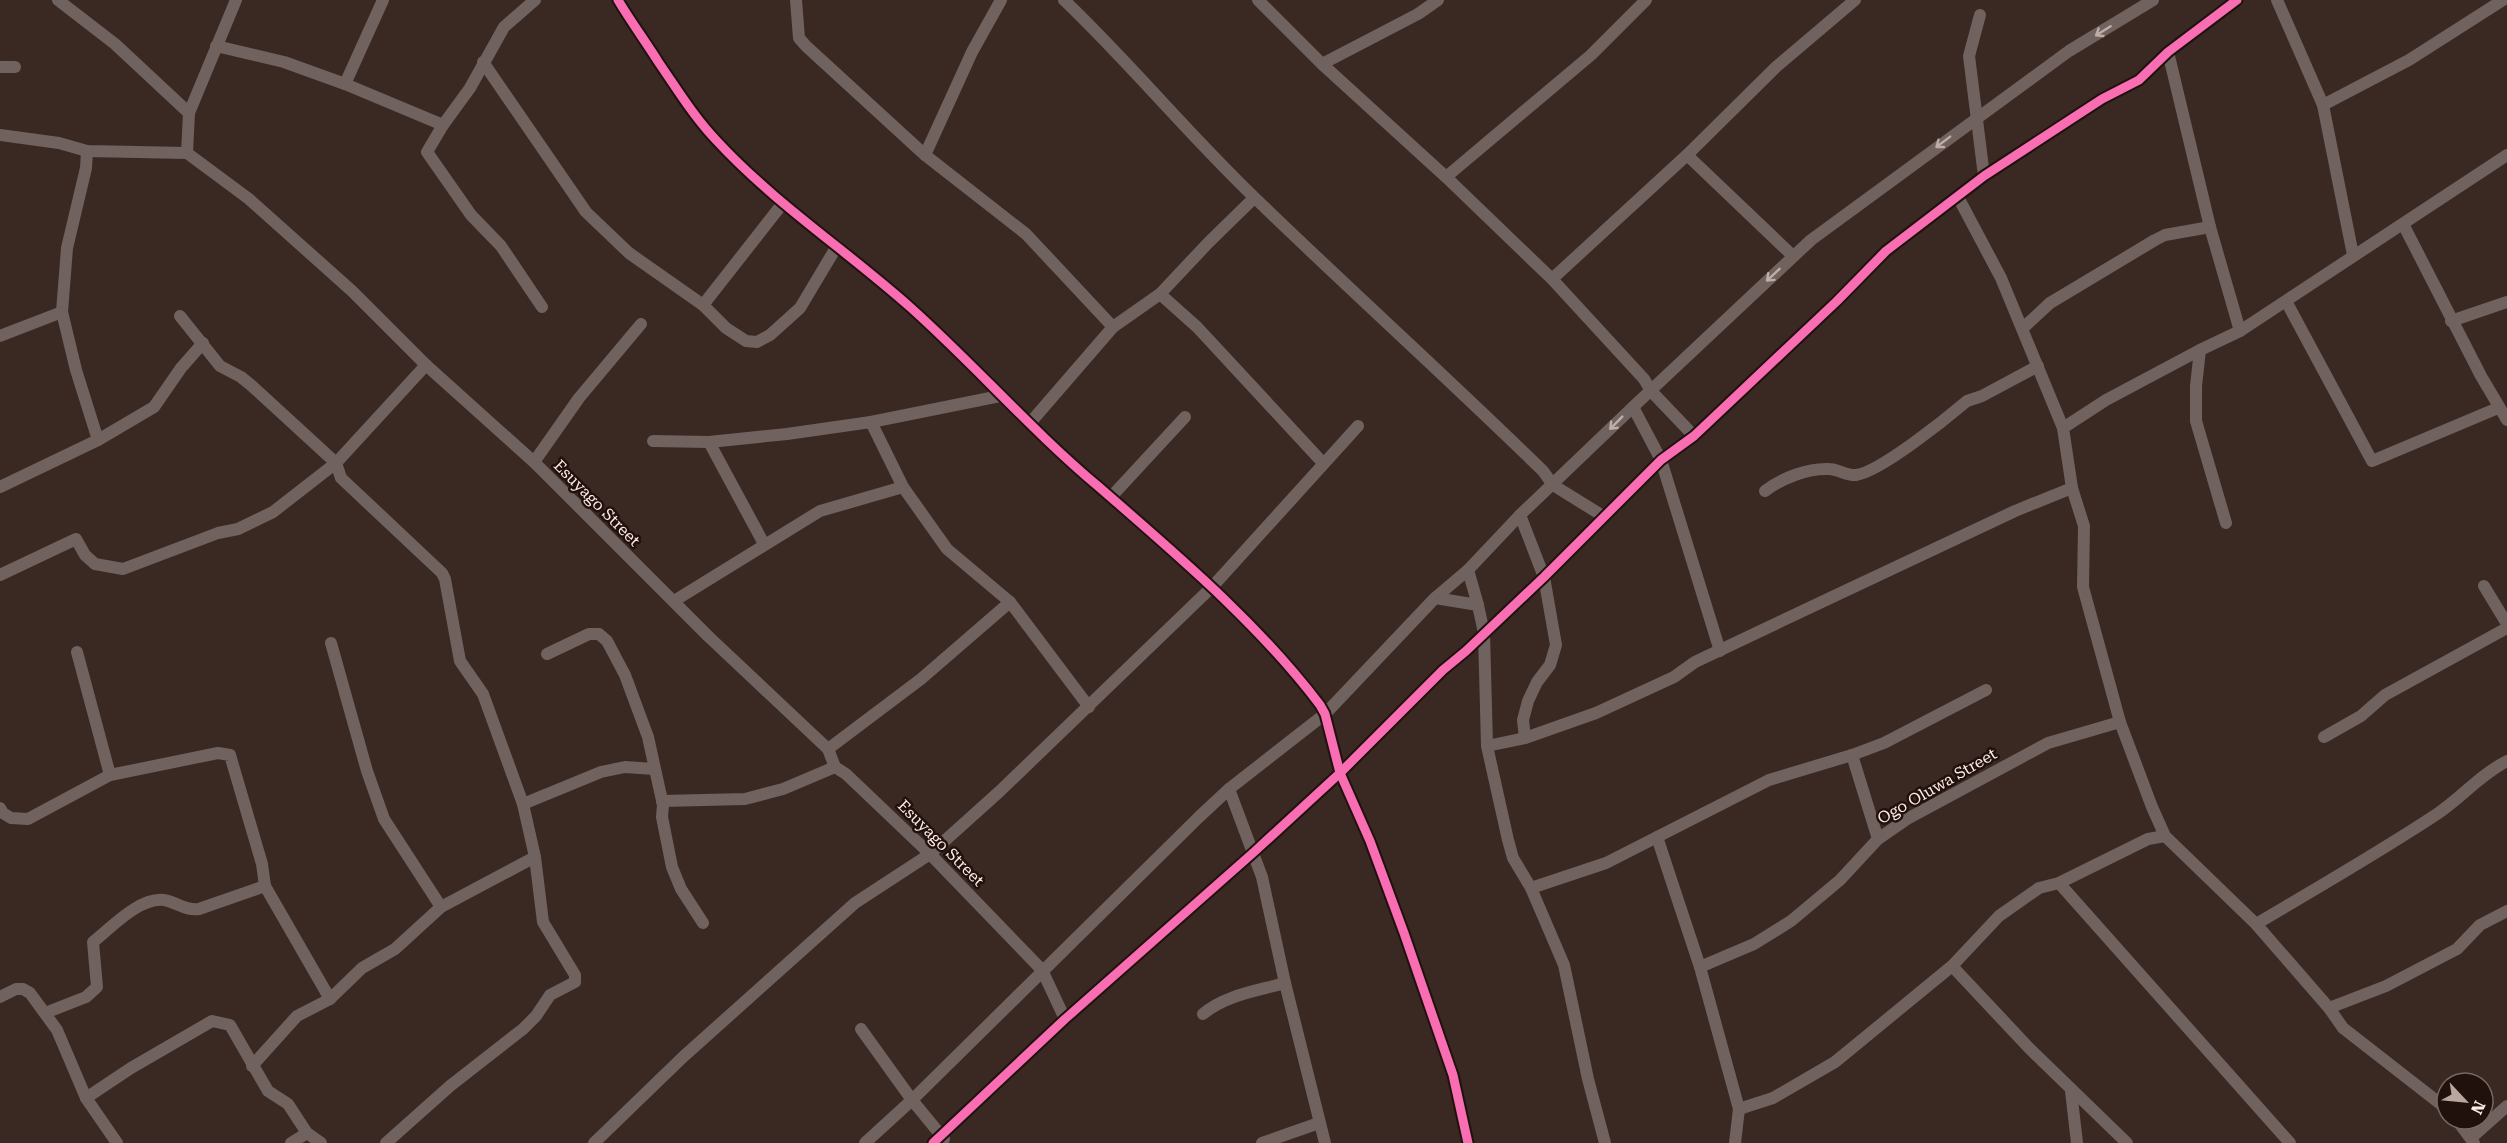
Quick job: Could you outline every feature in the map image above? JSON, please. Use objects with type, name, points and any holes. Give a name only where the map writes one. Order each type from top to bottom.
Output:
[{"type":"street","points":[[58,0],[115,44],[189,112]]},
{"type":"street","points":[[0,135],[59,143],[87,151],[187,153],[189,112],[236,0]]},
{"type":"street","points":[[345,84],[383,0]]},
{"type":"street","points":[[535,0],[504,27],[470,88],[443,125],[428,152],[471,215],[501,246],[542,307]]},
{"type":"street","points":[[618,0],[678,90],[714,138],[783,203],[910,307],[1000,396],[1213,586],[1312,694],[1325,714],[1340,773],[1370,841],[1404,933],[1453,1075],[1468,1143]]},
{"type":"street","points":[[796,0],[799,38],[925,154],[1026,234],[1113,327]]},
{"type":"street","points":[[925,154],[972,52],[1001,0]]},
{"type":"street","points":[[1064,0],[1107,41],[1164,105],[1254,198],[1444,375],[1543,471],[1553,485],[1603,516]]},
{"type":"street","points":[[1258,0],[1322,64],[1446,177],[1552,279],[1694,436]]},
{"type":"street","points":[[1322,64],[1418,14],[1438,0]]},
{"type":"street","points":[[1446,177],[1591,55],[1646,0]]},
{"type":"street","points":[[1552,279],[1687,155],[1776,67],[1855,0]]},
{"type":"street","points":[[865,1143],[912,1100],[1042,969],[1229,789],[1325,714],[1435,598],[1468,570],[1520,515],[1811,240],[2069,51],[2152,0]]},
{"type":"street","points":[[861,1029],[940,1140],[1065,1019],[1340,773],[1443,670],[1544,576],[1661,460],[1694,436],[1837,301],[1869,265],[1984,176],[2102,99],[2139,80],[2168,52],[2237,0]]},
{"type":"street","points":[[2277,0],[2323,105],[2353,255]]},
{"type":"street","points":[[2323,105],[2409,60],[2503,0]]},
{"type":"street","points":[[1980,15],[1969,56],[1984,176]]},
{"type":"street","points":[[216,46],[284,62],[345,84],[443,125]]},
{"type":"street","points":[[2168,52],[2210,227],[2240,331]]},
{"type":"street","points":[[483,62],[586,212],[629,253],[703,305],[726,328],[746,341],[757,342],[770,335],[800,308],[837,246]]},
{"type":"street","points":[[0,67],[15,67]]},
{"type":"street","points":[[87,151],[86,168],[67,248],[62,312],[76,370],[98,440]]},
{"type":"street","name":"Esuyago Street","points":[[187,153],[249,199],[352,291],[426,365],[534,462],[828,749],[835,766],[930,854],[1042,969],[1065,1019]]},
{"type":"street","points":[[1687,155],[1793,256]]},
{"type":"street","points":[[2062,428],[2106,400],[2240,331],[2507,155]]},
{"type":"street","points":[[1958,197],[2001,278],[2062,428],[2072,488],[2084,526],[2083,587],[2120,722],[2165,836],[2256,924],[2329,1008],[2343,1028],[2435,1100]]},
{"type":"street","points":[[1030,423],[1113,327],[1160,294],[1254,198]]},
{"type":"street","points":[[703,305],[783,203]]},
{"type":"street","points":[[2403,224],[2451,321],[2498,408],[2507,420]]},
{"type":"street","points":[[2023,328],[2050,303],[2155,240],[2175,232],[2210,227]]},
{"type":"street","points":[[1160,294],[1197,327],[1323,463]]},
{"type":"street","points":[[2286,301],[2372,461],[2498,408]]},
{"type":"street","points":[[2451,321],[2507,302]]},
{"type":"street","points":[[0,336],[62,312]]},
{"type":"street","points":[[180,316],[220,366],[236,373],[252,386],[336,463],[341,478],[442,573],[460,661],[483,694],[523,804],[534,857],[543,922],[575,975],[574,982],[550,994],[536,1016],[523,1029],[450,1086],[387,1143]]},
{"type":"street","points":[[534,462],[579,398],[641,324]]},
{"type":"street","points":[[0,486],[98,440],[154,407],[181,368],[203,343]]},
{"type":"street","points":[[2200,350],[2196,386],[2196,422],[2226,523]]},
{"type":"street","points":[[0,575],[76,539],[85,555],[95,564],[123,569],[218,533],[238,530],[273,512],[336,463],[426,365]]},
{"type":"street","points":[[1765,491],[1805,471],[1830,469],[1856,475],[1883,464],[1967,401],[1982,396],[2038,366]]},
{"type":"street","points":[[653,441],[709,442],[871,422],[1000,396]]},
{"type":"street","points":[[1633,407],[1661,460],[1719,651]]},
{"type":"street","points":[[1111,497],[1185,417]]},
{"type":"street","points":[[871,422],[903,487],[947,549],[1010,603],[1089,707]]},
{"type":"street","points":[[594,1143],[683,1057],[855,903],[930,854],[1089,707],[1213,586],[1358,426]]},
{"type":"street","points":[[709,442],[764,544]]},
{"type":"street","points":[[674,601],[820,511],[903,487]]},
{"type":"street","points":[[1487,746],[1525,738],[1596,713],[1674,677],[1695,662],[2015,511],[2072,488]]},
{"type":"street","points":[[1520,515],[1544,576],[1556,645],[1550,665],[1537,682],[1528,701],[1523,720],[1525,738]]},
{"type":"street","points":[[1468,570],[1484,633],[1487,746],[1508,840],[1513,858],[1531,888],[1564,965],[1588,1079],[1605,1143]]},
{"type":"street","points":[[2324,737],[2361,716],[2385,695],[2507,626],[2484,586]]},
{"type":"street","points":[[1435,598],[1478,605]]},
{"type":"street","points":[[828,749],[921,679],[1010,603]]},
{"type":"street","points":[[546,654],[590,634],[598,634],[607,641],[626,675],[648,737],[662,801],[662,817],[672,867],[681,890],[703,923]]},
{"type":"street","points":[[331,643],[367,771],[384,819],[441,907]]},
{"type":"street","points":[[77,652],[110,775]]},
{"type":"street","points":[[1531,888],[1606,863],[1761,783],[1884,743],[1986,690]]},
{"type":"street","name":"Ogo Oluwa Street","points":[[1700,967],[1754,944],[1791,921],[1840,880],[1878,839],[1940,800],[2048,743],[2120,722]]},
{"type":"street","points":[[0,808],[11,818],[28,819],[110,775],[218,753],[230,755],[262,864],[265,886],[330,999]]},
{"type":"street","points":[[1852,755],[1878,839]]},
{"type":"street","points":[[2256,924],[2383,850],[2450,805],[2479,778],[2507,761]]},
{"type":"street","points":[[662,801],[745,800],[783,789],[835,766]]},
{"type":"street","points":[[523,804],[615,768],[654,769]]},
{"type":"street","points":[[1229,789],[1262,877],[1285,983],[1325,1143]]},
{"type":"street","points":[[1739,1108],[1773,1098],[1835,1062],[1952,966],[1999,916],[2039,888],[2060,883],[2148,839],[2165,836]]},
{"type":"street","points":[[1657,837],[1700,967],[1739,1108],[1735,1143]]},
{"type":"street","points":[[252,1066],[297,1016],[330,999],[362,968],[395,949],[441,907],[534,857]]},
{"type":"street","points":[[2060,883],[2290,1143]]},
{"type":"street","points":[[45,1013],[86,997],[97,987],[93,942],[135,907],[165,900],[190,910],[200,909],[265,886]]},
{"type":"street","points":[[2329,1008],[2386,986],[2457,949],[2480,925],[2507,911]]},
{"type":"street","points":[[1952,966],[2071,1091],[2127,1143]]},
{"type":"street","points":[[1203,1014],[1212,1005],[1285,983]]},
{"type":"street","points":[[0,997],[16,989],[23,989],[30,993],[66,1046],[86,1098],[117,1143]]},
{"type":"street","points":[[86,1098],[131,1068],[212,1021],[230,1025],[268,1091],[294,1111],[307,1133],[321,1143]]},
{"type":"street","points":[[2071,1091],[2077,1143]]},
{"type":"street","points":[[2472,1141],[2507,1106]]},
{"type":"street","points":[[1262,1143],[1320,1123]]},
{"type":"street","points":[[291,1143],[307,1133]]},
{"type":"cycle path","points":[[618,0],[693,112],[738,163],[910,307],[1074,466],[1215,590],[1270,645],[1320,705],[1325,714],[1340,773],[1370,841],[1453,1075],[1468,1143]]},
{"type":"cycle path","points":[[933,1143],[1065,1019],[1340,773],[1443,670],[1544,577],[1661,460],[1694,436],[1837,301],[1886,251],[1984,176],[2102,99],[2139,80],[2168,52],[2237,0]]}]
